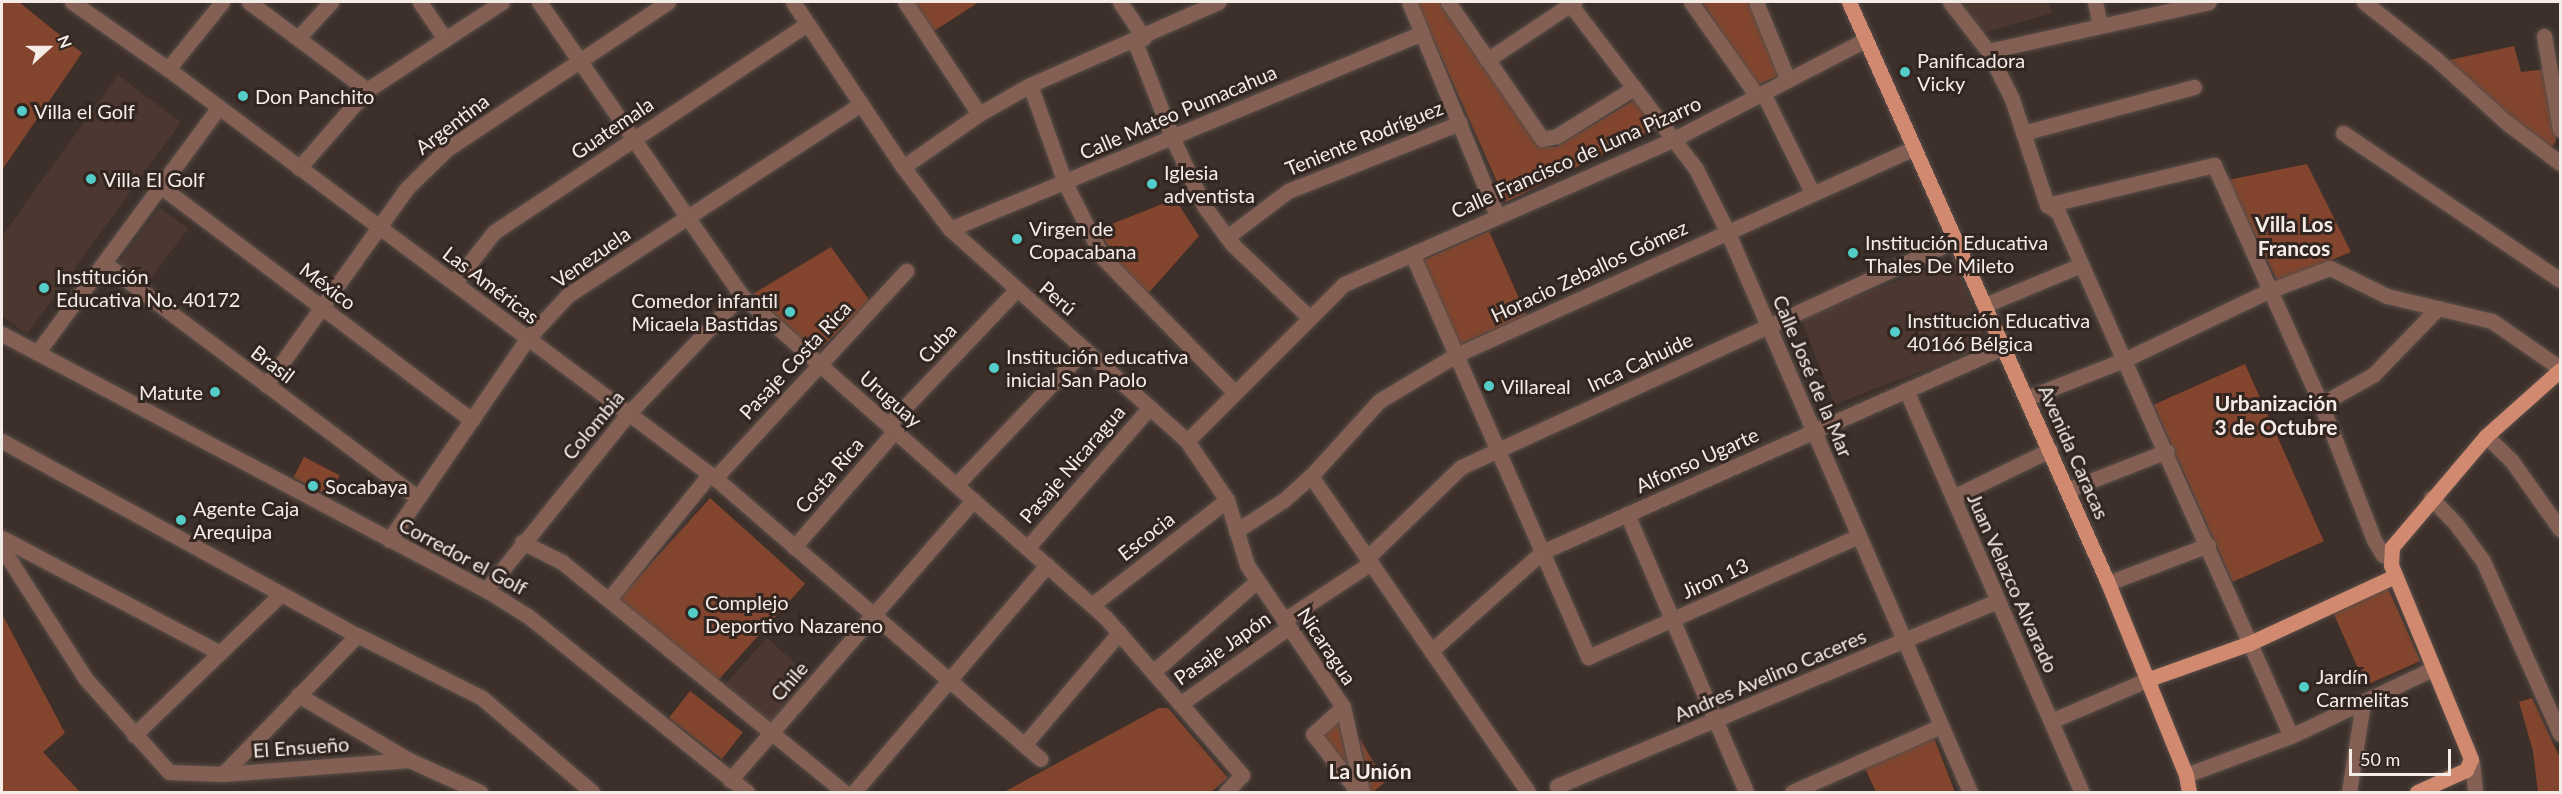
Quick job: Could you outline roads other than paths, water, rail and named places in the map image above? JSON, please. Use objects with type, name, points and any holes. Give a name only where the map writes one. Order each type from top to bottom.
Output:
[{"type":"main road","name":"Avenida Caracas","points":[[1849,2],[2108,583],[2149,679],[2186,775],[2189,792]]},
{"type":"main road","points":[[2417,792],[2466,770],[2472,762],[2395,576],[2390,556],[2398,538],[2430,498],[2486,436],[2560,369]]},
{"type":"main road","points":[[2149,679],[2250,643],[2395,576]]},
{"type":"street","name":"Las Américas","points":[[72,2],[168,69],[713,476],[1040,759]]},
{"type":"street","points":[[168,69],[222,2]]},
{"type":"street","points":[[249,2],[367,90]]},
{"type":"street","points":[[298,38],[330,2]]},
{"type":"street","points":[[420,2],[445,39]]},
{"type":"street","points":[[299,168],[367,90],[502,2]]},
{"type":"street","name":"Uruguay","points":[[539,2],[741,295],[1092,605],[1242,775],[1226,792]]},
{"type":"street","name":"Argentina","points":[[266,386],[407,188],[447,149],[668,2]]},
{"type":"street","name":"Perú","points":[[792,2],[903,167],[950,229],[1187,441],[1227,500],[1236,531]]},
{"type":"street","points":[[905,2],[979,114]]},
{"type":"street","points":[[1120,2],[1139,40],[1172,138],[1204,206],[1227,237],[1308,316]]},
{"type":"street","points":[[903,167],[979,114],[1030,85],[1139,40],[1202,5],[1218,2]]},
{"type":"street","points":[[1408,2],[1497,216]]},
{"type":"street","points":[[1448,2],[1542,139],[1557,136],[1634,88]]},
{"type":"street","points":[[1691,2],[1760,95],[1812,192]]},
{"type":"street","points":[[1756,2],[1788,80]]},
{"type":"street","points":[[1950,2],[1988,51],[2012,99],[2047,205],[2058,212],[2126,359],[2291,736]]},
{"type":"street","points":[[2095,2],[2100,25]]},
{"type":"street","points":[[1988,51],[2192,3],[2209,2]]},
{"type":"street","points":[[2364,2],[2435,57],[2507,123],[2560,163]]},
{"type":"street","points":[[1487,60],[1572,3]]},
{"type":"street","name":"Calle José de la Mar","points":[[1572,3],[1696,169],[1727,231],[1970,792]]},
{"type":"street","name":"Guatemala","points":[[454,283],[494,232],[807,24]]},
{"type":"street","name":"Calle Mateo Pumacahua","points":[[950,229],[1422,33]]},
{"type":"street","points":[[2544,36],[2560,130]]},
{"type":"street","name":"Calle Francisco de Luna Pizarro","points":[[1187,441],[1308,316],[1344,284],[1674,139],[1865,40]]},
{"type":"street","points":[[1030,85],[1065,183],[1103,258],[1234,392]]},
{"type":"street","points":[[2023,133],[2194,87]]},
{"type":"street","name":"Venezuela","points":[[389,540],[528,338],[568,295],[861,104]]},
{"type":"street","points":[[37,353],[219,107]]},
{"type":"street","name":"Teniente Rodríguez","points":[[1227,237],[1288,191],[1460,123]]},
{"type":"street","points":[[2343,133],[2560,279]]},
{"type":"street","name":"Horacio Zeballos Gómez","points":[[1236,531],[1284,500],[1311,476],[1379,401],[1456,355],[1812,192],[1914,148]]},
{"type":"street","points":[[2047,205],[2214,165],[2268,291],[2321,404],[2374,540],[2383,555],[2390,556]]},
{"type":"street","name":"México","points":[[160,186],[471,420]]},
{"type":"street","name":"Inca Cahuide","points":[[1369,560],[1461,467],[1956,240]]},
{"type":"street","points":[[1412,254],[1542,552]]},
{"type":"street","name":"Brasil","points":[[104,263],[418,498]]},
{"type":"street","points":[[1985,305],[2081,265]]},
{"type":"street","points":[[2027,398],[2126,359],[2268,291],[2330,268],[2376,292],[2492,321],[2560,369]]},
{"type":"street","name":"Pasaje Costa Rica","points":[[609,599],[713,476],[820,365],[906,271]]},
{"type":"street","name":"Cuba","points":[[892,428],[1016,290]]},
{"type":"street","name":"Colombia","points":[[486,590],[522,542],[629,413],[741,295]]},
{"type":"street","points":[[2321,404],[2373,375],[2438,308]]},
{"type":"street","name":"Corredor el Golf","points":[[2,334],[486,590],[528,616],[747,792]]},
{"type":"street","name":"Alfonso Ugarte","points":[[1431,651],[1542,552],[2004,347]]},
{"type":"street","points":[[956,485],[1085,349]]},
{"type":"street","name":"Juan Velazco Alvarado","points":[[1906,390],[2082,792]]},
{"type":"street","name":"Pasaje Nicaragua","points":[[1028,548],[1149,408]]},
{"type":"street","name":"Costa Rica","points":[[794,547],[892,428]]},
{"type":"street","points":[[2486,436],[2511,460],[2560,529]]},
{"type":"street","points":[[2,441],[357,635],[482,698],[592,792]]},
{"type":"street","points":[[1953,497],[2050,450]]},
{"type":"street","points":[[2067,490],[2167,451]]},
{"type":"street","points":[[1311,476],[1528,792]]},
{"type":"street","points":[[2430,498],[2456,524],[2483,561],[2560,734]]},
{"type":"street","name":"Chile","points":[[730,780],[973,500]]},
{"type":"street","name":"Escocia","points":[[1092,605],[1227,500]]},
{"type":"street","points":[[1627,514],[1746,792]]},
{"type":"street","name":"Nicaragua","points":[[1236,531],[1247,565],[1343,707],[1360,792]]},
{"type":"street","name":"Jiron 13","points":[[1542,552],[1588,657],[1859,536]]},
{"type":"street","points":[[2,538],[220,653]]},
{"type":"street","points":[[522,542],[562,562],[844,792]]},
{"type":"street","points":[[2108,583],[2208,546]]},
{"type":"street","name":"El Ensueño","points":[[2,548],[85,678],[169,772],[223,774],[409,760],[480,792]]},
{"type":"street","name":"Pasaje Japón","points":[[1180,704],[1369,560]]},
{"type":"street","points":[[854,792],[1047,565]]},
{"type":"street","points":[[1153,672],[1257,581]]},
{"type":"street","points":[[134,735],[281,594]]},
{"type":"street","name":"Andres Avelino Caceres","points":[[1557,786],[1716,722],[1998,601]]},
{"type":"street","points":[[1024,745],[1119,633]]},
{"type":"street","points":[[223,774],[357,635]]},
{"type":"street","points":[[2186,775],[2291,736],[2434,668]]},
{"type":"street","points":[[2050,721],[2149,679]]},
{"type":"street","points":[[298,695],[409,760]]},
{"type":"street","points":[[2351,791],[2363,703]]},
{"type":"street","points":[[1343,707],[1313,734],[1360,792]]},
{"type":"street","points":[[1792,792],[1941,726]]},
{"type":"street","points":[[2472,762],[2475,792]]},
{"type":"place","name":"Panificadora Vicky","points":[[1905,72]]},
{"type":"place","name":"Don Panchito","points":[[243,96]]},
{"type":"place","name":"Villa el Golf","points":[[22,111]]},
{"type":"place","name":"Villa El Golf","points":[[91,179]]},
{"type":"place","name":"Iglesia adventista","points":[[1152,184]]},
{"type":"place","name":"Virgen de Copacabana","points":[[1017,239]]},
{"type":"place","name":"Institución Educativa Thales De Mileto","points":[[1853,253]]},
{"type":"place","name":"Institución Educativa No. 40172","points":[[44,288]]},
{"type":"place","name":"Comedor infantil Micaela Bastidas","points":[[790,312]]},
{"type":"place","name":"Institución Educativa 40166 Bélgica","points":[[1895,332]]},
{"type":"place","name":"Institución educativa inicial San Paolo","points":[[994,368]]},
{"type":"place","name":"Villareal","points":[[1489,386]]},
{"type":"place","name":"Matute","points":[[215,392]]},
{"type":"place","name":"Socabaya","points":[[313,486]]},
{"type":"place","name":"Agente Caja Arequipa","points":[[181,520]]},
{"type":"place","name":"Complejo Deportivo Nazareno","points":[[693,613]]},
{"type":"place","name":"Jardín Carmelitas","points":[[2304,687]]},
{"type":"district","name":"Villa Los Francos","points":[[2294,236]]},
{"type":"district","name":"Urbanización 3 de Octubre","points":[[2276,415]]},
{"type":"district","name":"La Unión","points":[[1370,771]]}]
